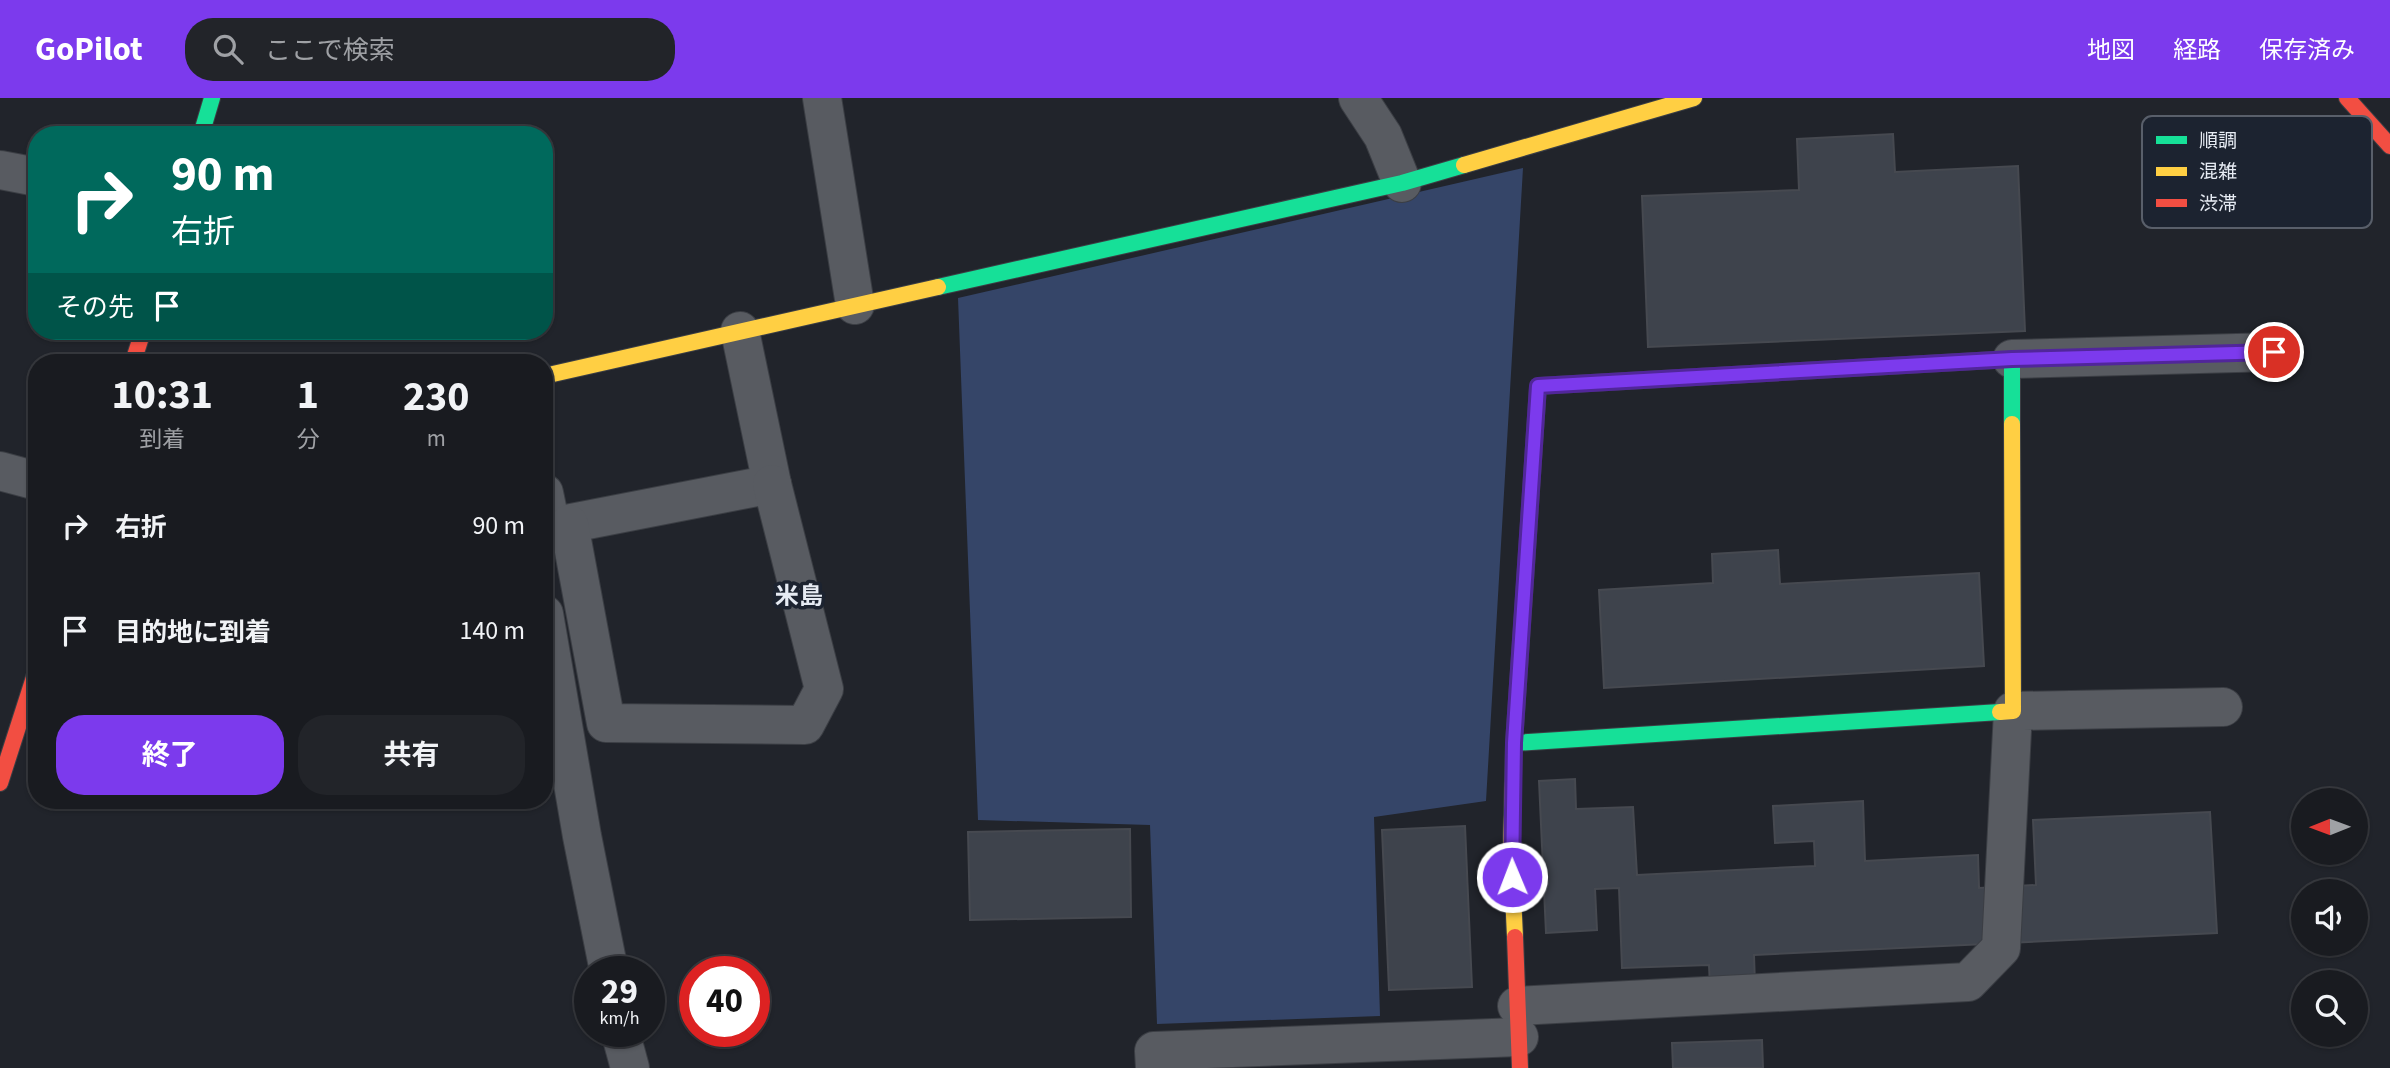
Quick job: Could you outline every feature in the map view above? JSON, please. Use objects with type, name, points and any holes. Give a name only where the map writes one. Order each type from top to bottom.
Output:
[{"type":"main road","points":[[204,126],[212,98]]},
{"type":"main road","points":[[2347,98],[2363,116]]},
{"type":"main road","points":[[553,374],[1402,183],[1680,100]]},
{"type":"main road","points":[[2372,126],[2390,146]]},
{"type":"main road","points":[[1514,743],[2013,711],[2012,359],[1538,386],[1514,743],[1511,852],[1519,1037]]},
{"type":"main road","points":[[0,783],[28,696]]},
{"type":"street","points":[[822,98],[855,305]]},
{"type":"street","points":[[1358,98],[1383,136],[1402,183]]},
{"type":"street","points":[[0,170],[28,175]]},
{"type":"street","points":[[553,527],[606,723],[806,725],[824,689],[772,484],[740,331]]},
{"type":"street","points":[[2012,359],[2274,352]]},
{"type":"street","points":[[0,471],[28,479]]},
{"type":"street","points":[[553,523],[772,484]]},
{"type":"street","points":[[553,667],[605,956]]},
{"type":"street","points":[[1155,1068],[1154,1051],[1519,1037],[1968,982],[2001,948],[2013,711],[2222,707]]},
{"type":"street","points":[[624,1047],[630,1068]]},
{"type":"shaded area","points":[[1523,168],[1486,801],[1374,817],[1380,1016],[1157,1024],[1150,825],[978,820],[958,298]]},
{"type":"building","points":[[1893,134],[1895,172],[2018,166],[2025,331],[1648,347],[1642,196],[1799,190],[1797,139]]},
{"type":"building","points":[[1778,550],[1780,584],[1979,573],[1984,666],[1604,688],[1599,590],[1713,583],[1712,554]]},
{"type":"building","points":[[1575,779],[1576,809],[1633,807],[1637,875],[1815,866],[1814,841],[1775,843],[1773,806],[1863,801],[1865,861],[1978,855],[1979,888],[2036,885],[2033,820],[2210,812],[2217,933],[1754,955],[1755,985],[1710,987],[1709,965],[1622,968],[1619,888],[1595,889],[1597,930],[1546,933],[1539,781]]},
{"type":"building","points":[[1465,826],[1472,987],[1389,990],[1382,830]]},
{"type":"building","points":[[1130,829],[1131,917],[970,920],[968,832]]},
{"type":"building","points":[[1762,1040],[1763,1068],[1673,1068],[1672,1043]]},
{"type":"traffic: fast","points":[[204,126],[212,98]]},
{"type":"traffic: fast","points":[[938,287],[1402,183],[1464,165]]},
{"type":"traffic: fast","points":[[1525,582],[1538,386],[2012,359],[2012,424]]},
{"type":"traffic: fast","points":[[1514,743],[2000,712]]},
{"type":"traffic: slow","points":[[1464,165],[1694,98]]},
{"type":"traffic: slow","points":[[553,374],[938,287]]},
{"type":"traffic: slow","points":[[2000,712],[2013,711],[2012,424]]},
{"type":"traffic: slow","points":[[1515,937],[1511,851],[1514,743],[1525,582]]},
{"type":"traffic: jam","points":[[2347,98],[2363,116]]},
{"type":"traffic: jam","points":[[2372,126],[2390,146]]},
{"type":"traffic: jam","points":[[136,354],[140,340]]},
{"type":"traffic: jam","points":[[0,783],[28,696]]},
{"type":"traffic: jam","points":[[1515,937],[1520,1068]]},
{"type":"district","name":"米島","points":[[799,596]]},
{"type":"route","points":[[1512,877],[1514,743],[1538,386],[2012,359],[2274,352]]}]
